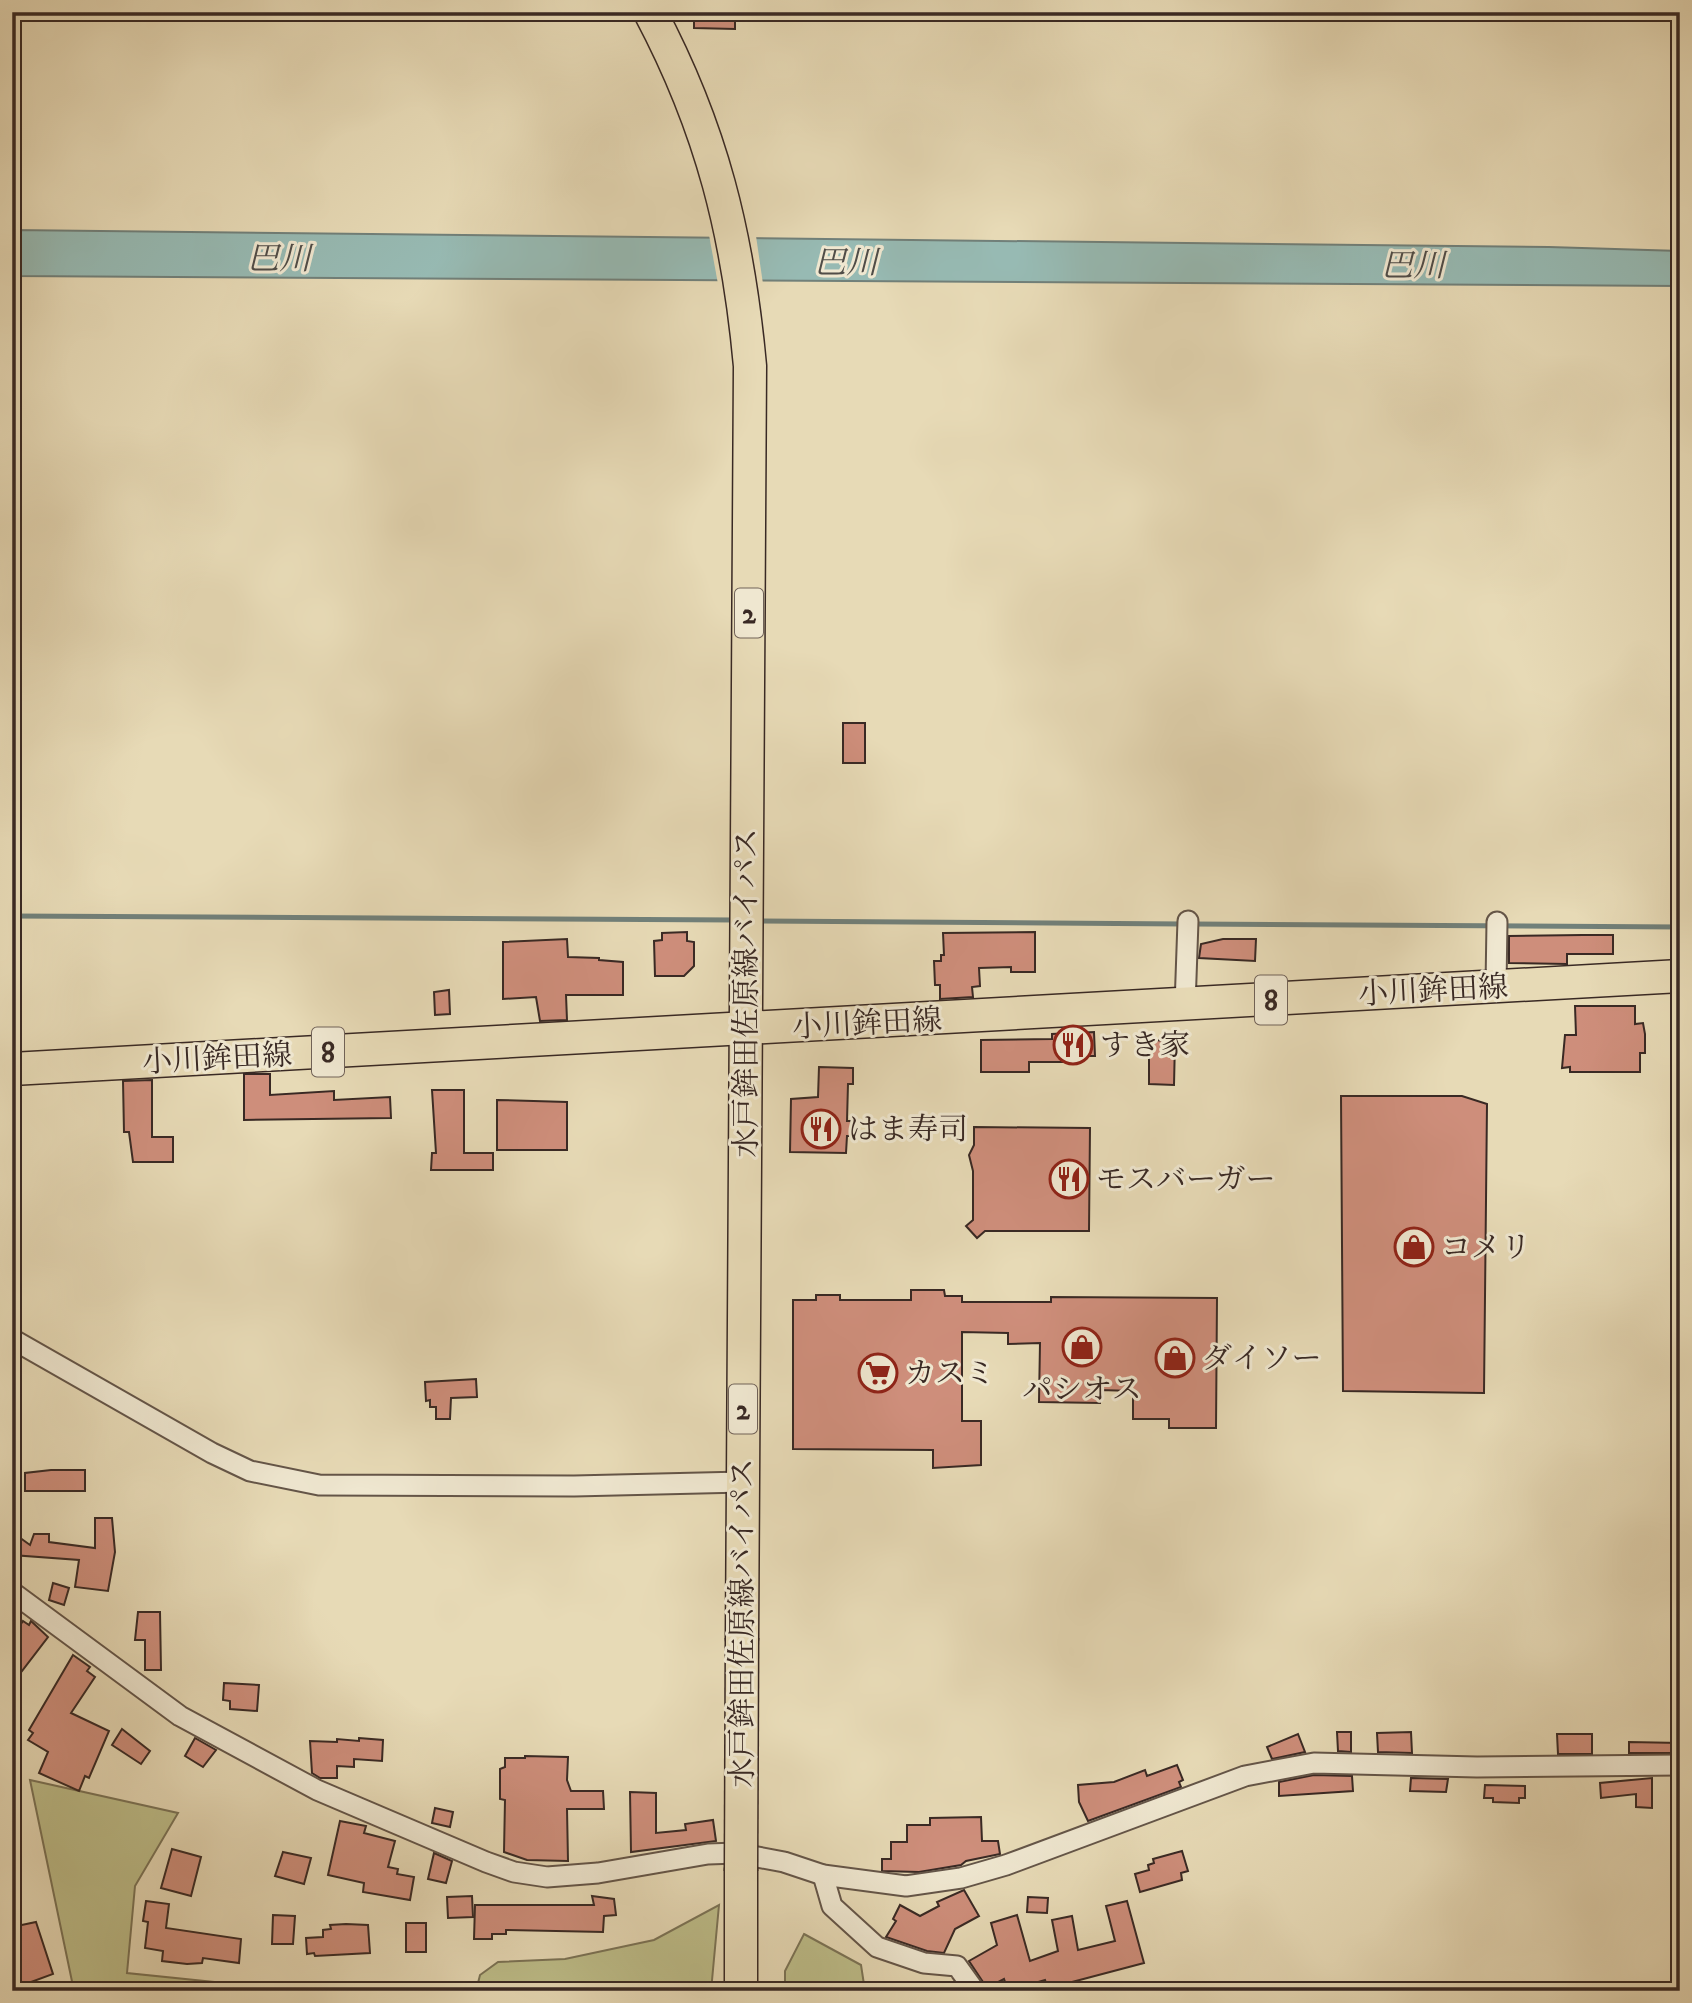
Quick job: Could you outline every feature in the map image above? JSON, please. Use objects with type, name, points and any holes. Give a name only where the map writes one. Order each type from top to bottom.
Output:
[{"type":"main road","name":"水戸鉾田佐原線バイパス","points":[[650,12],[687,86],[715,164],[727,212],[746,322],[751,404],[741,1991]]},
{"type":"main road","name":"小川鉾田線","points":[[12,1069],[1185,1006],[1680,976]]},
{"type":"street","points":[[1185,1006],[1188,926]]},
{"type":"street","points":[[1496,986],[1497,927]]},
{"type":"street","points":[[12,1339],[212,1453],[250,1471],[286,1480],[319,1485],[574,1486],[743,1482]]},
{"type":"street","points":[[12,1592],[180,1716],[317,1790],[486,1862],[514,1872],[547,1877],[598,1873],[708,1854],[736,1853],[784,1862],[823,1875],[906,1886],[961,1878],[1006,1866],[1245,1776],[1314,1763],[1680,1765]]},
{"type":"street","points":[[823,1875],[832,1906],[877,1947],[924,1963],[957,1966],[975,1991]]},
{"type":"green space","points":[[30,1780],[178,1813],[135,1886],[127,1973],[302,1991],[74,1991]]},
{"type":"green space","points":[[719,1905],[711,1991],[476,1991],[480,1975],[498,1962],[565,1959],[654,1940]]},
{"type":"green space","points":[[804,1934],[861,1965],[865,1991],[785,1991],[785,1971]]},
{"type":"water","name":"巴川","points":[[12,230],[1549,247],[1680,251],[1680,286],[12,276]]},
{"type":"pier","points":[[709,235],[756,236],[763,284],[718,284]]},
{"type":"building","points":[[694,12],[735,12],[735,29],[694,28]]},
{"type":"building","points":[[843,723],[865,723],[865,763],[843,763]]},
{"type":"building","points":[[687,932],[687,941],[694,942],[694,966],[684,976],[655,976],[654,941],[662,940],[662,933]]},
{"type":"building","points":[[1035,932],[1035,972],[1011,972],[1011,967],[979,968],[980,986],[972,987],[973,997],[940,999],[940,985],[935,985],[934,961],[941,961],[941,955],[944,955],[943,933]]},
{"type":"building","points":[[1613,935],[1613,954],[1567,954],[1567,964],[1509,963],[1509,936]]},
{"type":"building","points":[[567,939],[568,957],[623,962],[623,995],[566,995],[567,1020],[540,1021],[536,997],[503,999],[503,942]]},
{"type":"building","points":[[1223,939],[1256,939],[1255,961],[1199,958],[1201,944]]},
{"type":"building","points":[[449,990],[450,1014],[435,1015],[434,992]]},
{"type":"building","points":[[1575,1006],[1635,1006],[1635,1024],[1643,1023],[1645,1034],[1645,1053],[1640,1053],[1640,1072],[1570,1072],[1570,1067],[1562,1068],[1565,1035],[1576,1035]]},
{"type":"building","points":[[1094,1032],[1095,1056],[1074,1056],[1074,1062],[1029,1062],[1029,1072],[981,1072],[981,1040],[1052,1039],[1052,1034]]},
{"type":"building","points":[[1149,1040],[1175,1041],[1174,1085],[1149,1084]]},
{"type":"building","name":"はま寿司","points":[[819,1067],[853,1068],[853,1084],[848,1084],[847,1121],[851,1121],[851,1136],[847,1136],[846,1153],[790,1152],[791,1099],[818,1097]]},
{"type":"building","points":[[244,1074],[270,1074],[270,1095],[334,1091],[334,1100],[390,1097],[391,1118],[244,1120]]},
{"type":"building","points":[[152,1080],[152,1137],[173,1137],[173,1162],[133,1162],[129,1132],[124,1132],[123,1081]]},
{"type":"building","points":[[432,1090],[464,1090],[464,1153],[493,1153],[493,1170],[431,1170],[432,1153],[436,1153]]},
{"type":"building","name":"コメリ","points":[[1341,1096],[1462,1096],[1487,1104],[1484,1393],[1343,1391]]},
{"type":"building","points":[[497,1100],[567,1102],[567,1150],[497,1150]]},
{"type":"building","points":[[974,1127],[1090,1128],[1089,1231],[985,1231],[977,1238],[966,1226],[973,1220],[973,1171],[969,1155],[974,1145]]},
{"type":"building","points":[[911,1290],[944,1290],[945,1296],[962,1296],[962,1302],[1051,1302],[1051,1297],[1217,1298],[1216,1428],[1169,1428],[1169,1419],[1133,1419],[1133,1391],[1100,1390],[1100,1403],[1039,1402],[1040,1343],[1008,1344],[1008,1333],[962,1332],[962,1421],[981,1421],[981,1465],[933,1468],[933,1450],[793,1449],[793,1300],[816,1300],[816,1295],[840,1295],[840,1300],[911,1300]]},
{"type":"building","points":[[476,1379],[477,1397],[451,1398],[450,1419],[436,1419],[436,1407],[430,1407],[430,1400],[426,1401],[425,1382]]},
{"type":"building","points":[[85,1470],[85,1491],[25,1491],[25,1473]]},
{"type":"building","points":[[95,1518],[112,1518],[115,1552],[108,1591],[75,1587],[79,1560],[12,1555],[12,1532],[30,1545],[34,1534],[49,1534],[49,1542],[95,1548]]},
{"type":"building","points":[[53,1583],[69,1588],[64,1605],[49,1600]]},
{"type":"building","points":[[138,1612],[160,1612],[161,1670],[145,1670],[145,1640],[135,1640]]},
{"type":"building","points":[[23,1621],[29,1625],[31,1621],[48,1637],[12,1684],[12,1637]]},
{"type":"building","points":[[73,1655],[90,1667],[87,1671],[95,1677],[71,1713],[109,1731],[89,1778],[85,1776],[79,1791],[39,1773],[48,1752],[28,1740],[33,1733],[29,1730]]},
{"type":"building","points":[[224,1683],[259,1685],[257,1711],[230,1709],[230,1701],[223,1700]]},
{"type":"building","points":[[122,1729],[150,1751],[141,1764],[112,1745]]},
{"type":"building","points":[[1337,1732],[1351,1732],[1351,1752],[1338,1751]]},
{"type":"building","points":[[1411,1732],[1412,1753],[1378,1752],[1377,1733]]},
{"type":"building","points":[[1298,1734],[1305,1752],[1272,1759],[1267,1747]]},
{"type":"building","points":[[1557,1734],[1592,1734],[1592,1754],[1558,1754]]},
{"type":"building","points":[[195,1738],[216,1750],[203,1767],[185,1756]]},
{"type":"building","points":[[359,1738],[383,1740],[382,1761],[354,1759],[354,1767],[337,1766],[337,1778],[320,1778],[312,1773],[310,1741],[359,1741]]},
{"type":"building","points":[[1629,1742],[1680,1743],[1680,1753],[1629,1753]]},
{"type":"building","points":[[568,1757],[567,1780],[571,1791],[603,1791],[604,1809],[567,1809],[568,1861],[527,1860],[504,1852],[505,1800],[500,1799],[500,1769],[505,1767],[505,1758]]},
{"type":"building","points":[[1177,1765],[1183,1780],[1179,1782],[1181,1787],[1088,1821],[1079,1802],[1078,1785],[1114,1782],[1145,1770],[1147,1776]]},
{"type":"building","points":[[1314,1775],[1352,1776],[1353,1791],[1279,1796],[1279,1782]]},
{"type":"building","points":[[1411,1778],[1448,1779],[1446,1792],[1410,1791]]},
{"type":"building","points":[[1652,1778],[1652,1808],[1636,1807],[1636,1794],[1601,1798],[1600,1783]]},
{"type":"building","points":[[1485,1785],[1525,1786],[1525,1798],[1519,1798],[1519,1803],[1493,1802],[1493,1798],[1484,1798]]},
{"type":"building","points":[[630,1792],[656,1793],[656,1833],[686,1830],[685,1824],[713,1820],[716,1841],[631,1852]]},
{"type":"building","points":[[435,1808],[453,1812],[450,1827],[432,1823]]},
{"type":"building","points":[[981,1817],[982,1841],[998,1841],[1000,1854],[966,1861],[961,1865],[919,1872],[882,1871],[882,1859],[891,1859],[891,1842],[907,1842],[907,1825],[930,1825],[930,1818]]},
{"type":"building","points":[[340,1821],[366,1826],[364,1833],[395,1841],[388,1867],[398,1869],[397,1874],[414,1877],[410,1900],[363,1892],[364,1883],[328,1875]]},
{"type":"building","points":[[172,1849],[201,1857],[191,1896],[161,1888]]},
{"type":"building","points":[[1182,1851],[1188,1871],[1181,1873],[1182,1880],[1140,1892],[1135,1874],[1149,1870],[1148,1865],[1154,1863],[1153,1859]]},
{"type":"building","points":[[283,1852],[311,1858],[304,1884],[275,1876]]},
{"type":"building","points":[[434,1853],[452,1861],[446,1883],[428,1879]]},
{"type":"building","points":[[964,1890],[979,1916],[955,1929],[944,1953],[927,1951],[886,1937],[896,1921],[893,1919],[900,1905],[920,1916],[939,1906],[937,1902]]},
{"type":"building","points":[[472,1896],[473,1917],[448,1918],[447,1897]]},
{"type":"building","points":[[592,1896],[614,1899],[616,1915],[604,1916],[603,1932],[506,1930],[506,1934],[492,1934],[492,1939],[474,1939],[475,1905],[594,1905]]},
{"type":"building","points":[[1028,1897],[1048,1898],[1047,1913],[1027,1912]]},
{"type":"building","points":[[146,1901],[169,1904],[166,1928],[241,1939],[239,1963],[203,1958],[202,1963],[162,1961],[163,1951],[145,1948],[148,1922],[143,1921]]},
{"type":"building","points":[[1127,1901],[1144,1963],[1072,1982],[1074,1991],[1055,1991],[1054,1984],[1047,1986],[1045,1980],[1008,1991],[1004,1979],[987,1988],[969,1961],[997,1945],[991,1923],[1017,1915],[1030,1961],[1058,1951],[1052,1920],[1072,1916],[1078,1950],[1115,1941],[1106,1906]]},
{"type":"building","points":[[273,1915],[295,1916],[293,1944],[272,1944]]},
{"type":"building","points":[[36,1922],[53,1974],[12,1989],[12,1927]]},
{"type":"building","points":[[406,1923],[426,1923],[426,1952],[406,1952]]},
{"type":"building","points":[[330,1925],[368,1925],[370,1953],[315,1956],[314,1953],[307,1954],[306,1938],[323,1937],[323,1930],[331,1929]]},
{"type":"waterway","points":[[12,916],[735,920]]},
{"type":"waterway","points":[[755,921],[1183,924]]},
{"type":"waterway","points":[[1193,924],[1680,927]]},
{"type":"place","name":"すき家","points":[[1073,1045]]},
{"type":"place","name":"はま寿司","points":[[821,1129]]},
{"type":"place","name":"モスバーガー","points":[[1069,1179]]},
{"type":"place","name":"コメリ","points":[[1414,1247]]},
{"type":"place","name":"パシオス","points":[[1082,1347]]},
{"type":"place","name":"ダイソー","points":[[1175,1358]]},
{"type":"place","name":"カスミ","points":[[878,1373]]}]
